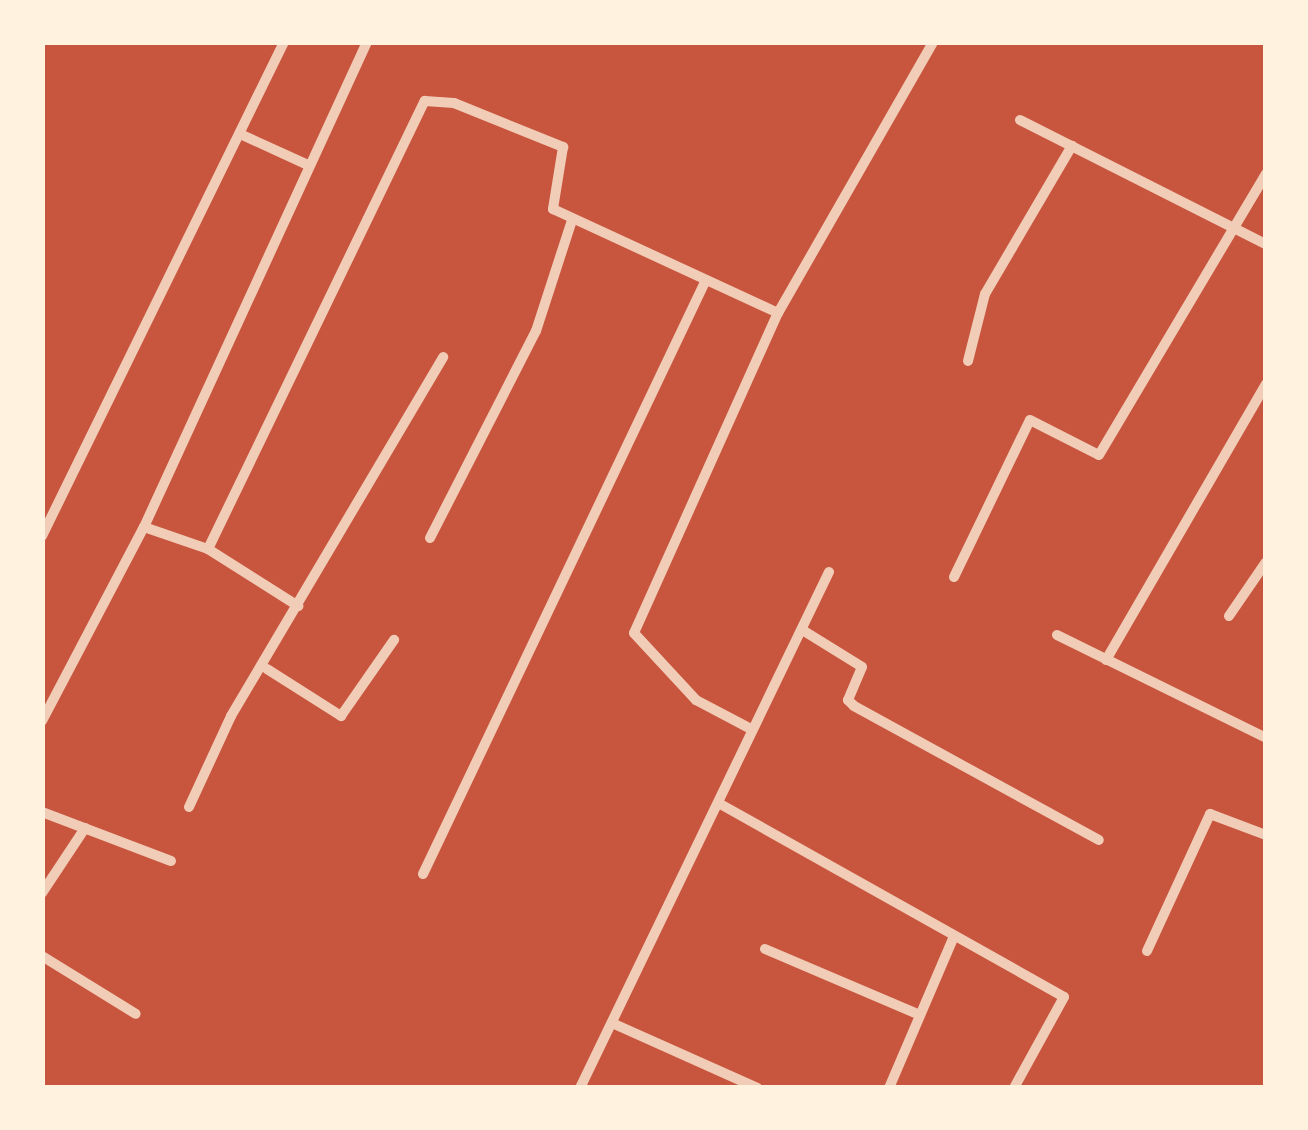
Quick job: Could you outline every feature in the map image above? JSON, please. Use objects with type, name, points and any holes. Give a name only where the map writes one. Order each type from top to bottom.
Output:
[{"type":"street","points":[[42,536],[284,42]]},
{"type":"street","points":[[42,721],[144,527],[367,42]]},
{"type":"street","points":[[751,729],[696,700],[634,633],[778,314],[932,42]]},
{"type":"street","points":[[208,549],[425,101],[454,103],[563,147],[554,209],[778,314]]},
{"type":"street","points":[[1020,120],[1266,244]]},
{"type":"street","points":[[240,134],[308,166]]},
{"type":"street","points":[[968,361],[985,294],[1072,146]]},
{"type":"street","points":[[954,577],[1030,420],[1099,455],[1266,174]]},
{"type":"street","points":[[430,538],[536,331],[572,220]]},
{"type":"street","points":[[422,874],[706,280]]},
{"type":"street","points":[[189,807],[231,716],[267,669],[298,606],[443,358]]},
{"type":"street","points":[[1106,660],[1266,384]]},
{"type":"street","points":[[144,527],[208,549],[298,606]]},
{"type":"street","points":[[1229,616],[1266,562]]},
{"type":"street","points":[[580,1088],[722,805],[751,729],[804,630],[829,572]]},
{"type":"street","points":[[804,630],[862,666],[848,700],[854,706],[1098,840]]},
{"type":"street","points":[[1057,635],[1266,738]]},
{"type":"street","points":[[267,669],[341,716],[394,640]]},
{"type":"street","points":[[722,805],[1064,997],[1014,1088]]},
{"type":"street","points":[[42,812],[171,862]]},
{"type":"street","points":[[1147,951],[1210,814],[1266,835]]},
{"type":"street","points":[[42,893],[84,828]]},
{"type":"street","points":[[889,1088],[915,1013],[954,936]]},
{"type":"street","points":[[765,950],[915,1013]]},
{"type":"street","points":[[42,956],[136,1014]]},
{"type":"street","points":[[612,1023],[757,1088]]}]
